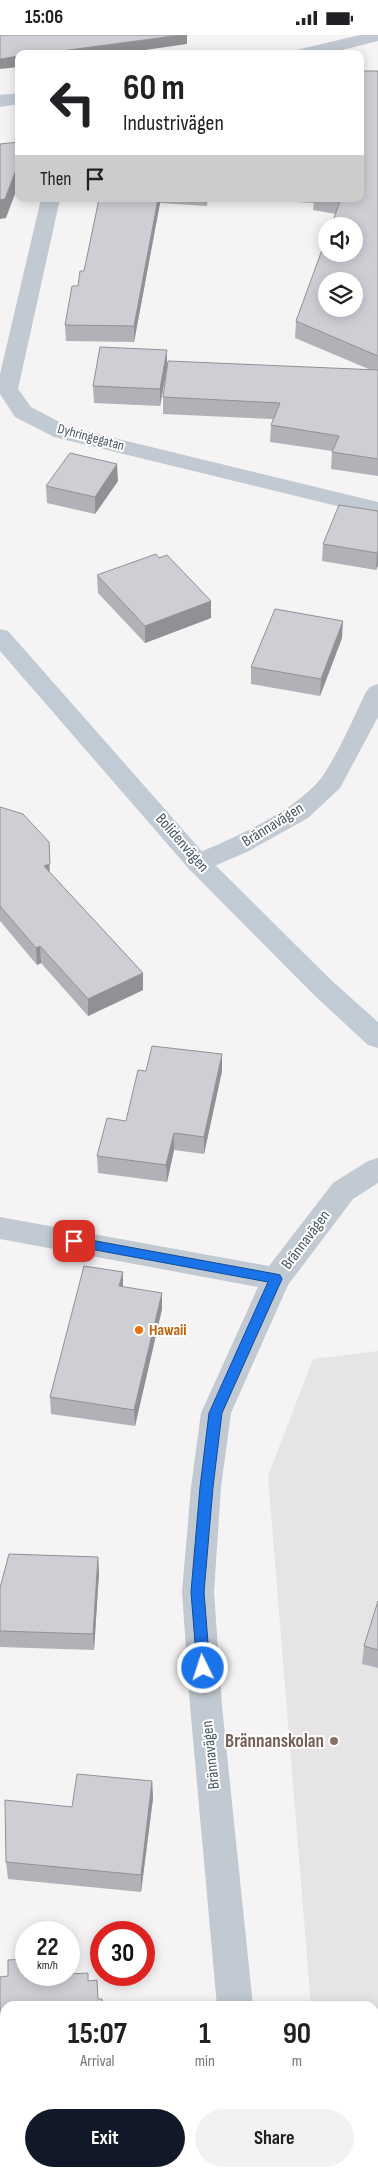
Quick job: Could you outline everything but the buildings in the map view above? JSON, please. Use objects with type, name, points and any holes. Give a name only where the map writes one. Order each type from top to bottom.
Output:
[{"type":"main road","name":"Bolidenvägen","points":[[0,636],[198,863],[322,987],[378,1038]]},
{"type":"street","points":[[319,50],[378,36]]},
{"type":"street","points":[[0,101],[15,99]]},
{"type":"street","name":"Dyhringegatan","points":[[49,202],[7,389],[23,412],[62,432],[378,509]]},
{"type":"street","name":"Brännavägen","points":[[198,863],[238,846],[284,821],[298,812],[331,782],[362,728],[378,692]]},
{"type":"street","name":"Brännavägen","points":[[235,2001],[206,1706],[198,1592],[206,1487],[216,1413],[276,1279],[343,1191],[378,1169]]},
{"type":"street","points":[[0,1228],[276,1279]]},
{"type":"shaded area","name":"Brännanskolan","points":[[378,1351],[378,2001],[311,2001],[268,1476],[313,1359]]},
{"type":"place","name":"Hawaii","points":[[139,1330]]},
{"type":"place","name":"Brännanskolan","points":[[334,1741]]},
{"type":"route","points":[[74,1241],[276,1279],[216,1413],[206,1487],[198,1592],[203,1668]]}]
